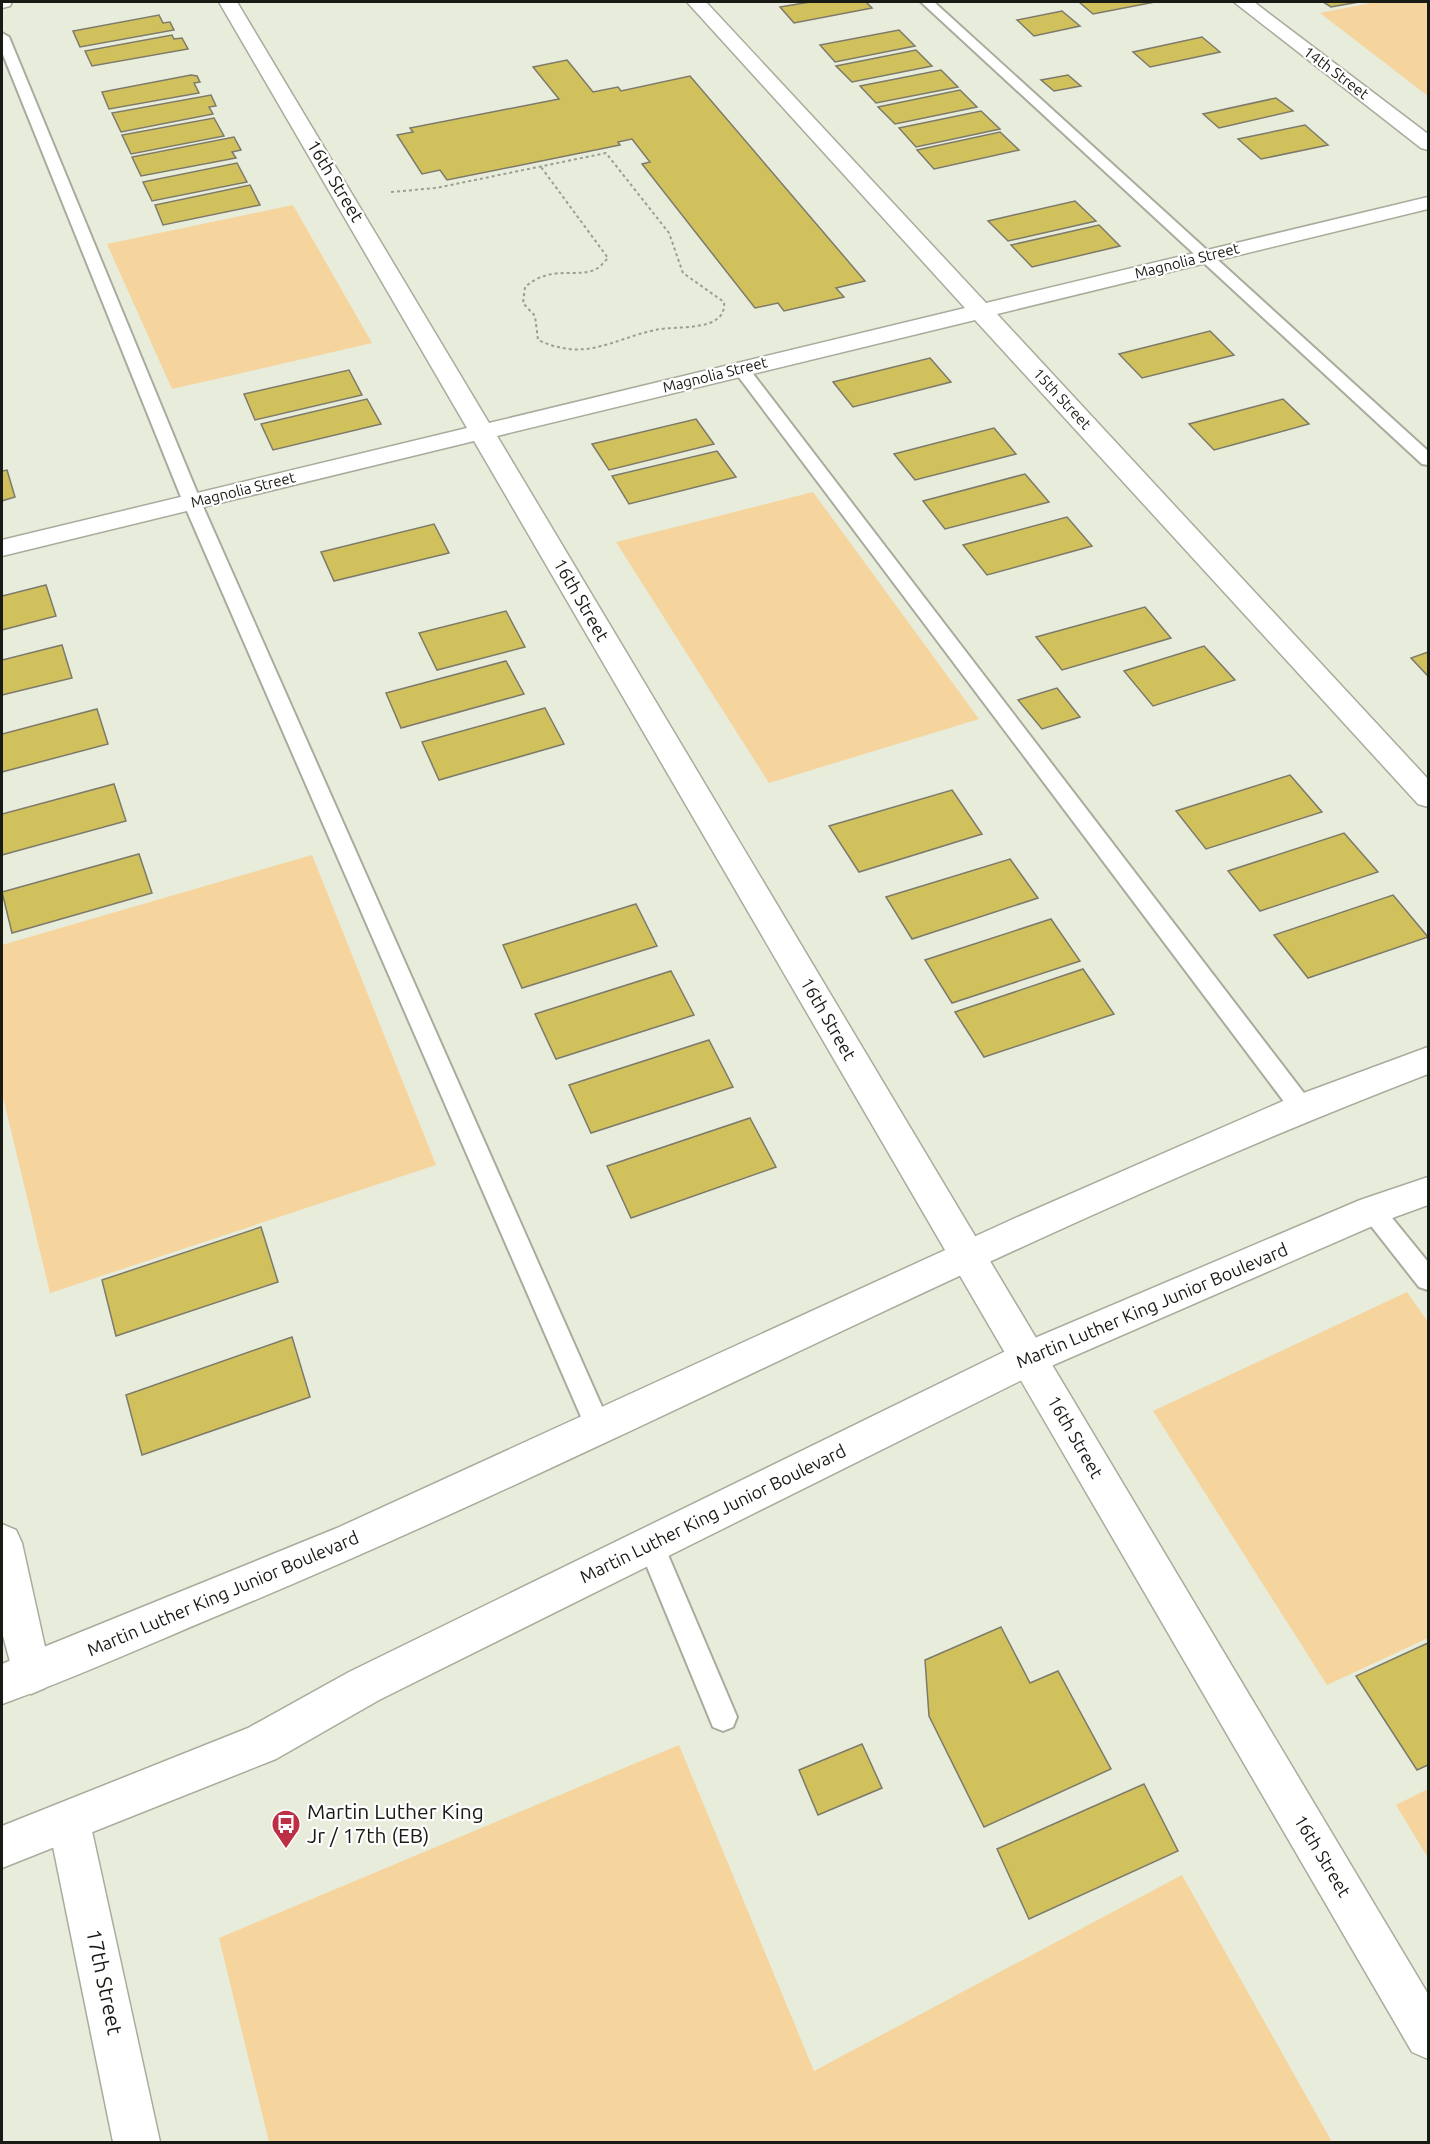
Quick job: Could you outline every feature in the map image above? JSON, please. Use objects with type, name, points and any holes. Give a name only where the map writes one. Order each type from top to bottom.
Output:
[{"type":"street","name":"16th Street","points":[[228,2],[1428,2036]]},
{"type":"street","name":"15th Street","points":[[696,2],[1428,797]]},
{"type":"street","name":"14th Street","points":[[1243,2],[1428,144]]},
{"type":"street","name":"Magnolia Street","points":[[2,548],[1428,202]]},
{"type":"street","name":"Martin Luther King Junior Boulevard","points":[[16,1679],[351,1541],[967,1255],[1302,1108],[1428,1060]]},
{"type":"street","name":"Martin Luther King Junior Boulevard","points":[[2,1847],[261,1744],[364,1686],[1029,1358],[1372,1210],[1428,1191]]},
{"type":"street","points":[[2,1543],[16,1679]]},
{"type":"street","name":"17th Street","points":[[69,1822],[137,2142]]},
{"type":"lane","points":[[927,2],[1208,256],[1428,460]]},
{"type":"lane","points":[[2,37],[192,502],[598,1427]]},
{"type":"lane","points":[[741,369],[1302,1108]]},
{"type":"lane","points":[[1372,1210],[1428,1280]]},
{"type":"lane","points":[[651,1545],[723,1717]]},
{"type":"path","points":[[392,192],[436,188],[606,153],[669,233],[683,273],[724,302],[725,312],[722,317],[708,324],[655,330],[592,349],[573,350],[538,340],[535,316],[523,303],[525,286],[535,278],[546,274],[597,269],[608,258],[541,167]]},
{"type":"shaded area","points":[[1376,2],[1428,2],[1428,96],[1320,13]]},
{"type":"shaded area","points":[[293,205],[372,343],[172,389],[107,244]]},
{"type":"shaded area","points":[[813,492],[979,719],[769,783],[616,542]]},
{"type":"shaded area","points":[[312,855],[436,1165],[50,1293],[2,1093],[2,945]]},
{"type":"shaded area","points":[[1407,1292],[1428,1322],[1428,1638],[1327,1685],[1153,1411]]},
{"type":"shaded area","points":[[679,1745],[814,2071],[1182,1875],[1332,2142],[269,2142],[219,1938]]},
{"type":"shaded area","points":[[1428,1789],[1428,1858],[1396,1805]]},
{"type":"building","points":[[810,2],[866,2],[872,8],[794,23],[780,7]]},
{"type":"building","points":[[1079,2],[1155,2],[1093,14]]},
{"type":"building","points":[[1323,2],[1359,2],[1331,7]]},
{"type":"building","points":[[1062,11],[1080,26],[1034,36],[1017,20]]},
{"type":"building","points":[[159,15],[163,23],[170,22],[174,30],[80,47],[73,31]]},
{"type":"building","points":[[899,30],[915,46],[835,62],[820,45]]},
{"type":"building","points":[[172,35],[174,39],[182,38],[188,49],[92,66],[85,51]]},
{"type":"building","points":[[1202,37],[1220,52],[1150,67],[1133,52]]},
{"type":"building","points":[[916,50],[932,66],[852,82],[836,66]]},
{"type":"building","points":[[567,60],[593,92],[618,87],[621,91],[690,76],[865,281],[836,288],[844,297],[784,311],[778,303],[755,308],[642,164],[650,162],[632,139],[618,142],[620,145],[447,180],[440,170],[422,174],[397,135],[413,132],[410,128],[559,99],[533,67]]},
{"type":"building","points":[[941,70],[958,87],[876,103],[860,86]]},
{"type":"building","points":[[191,75],[197,76],[200,82],[194,83],[199,93],[109,109],[102,92]]},
{"type":"building","points":[[1068,75],[1081,86],[1054,91],[1041,80]]},
{"type":"building","points":[[960,90],[977,107],[895,124],[878,107]]},
{"type":"building","points":[[211,95],[216,106],[209,107],[213,114],[121,132],[112,113]]},
{"type":"building","points":[[1276,98],[1293,111],[1219,128],[1203,114]]},
{"type":"building","points":[[981,111],[1000,129],[916,147],[899,128]]},
{"type":"building","points":[[214,118],[224,136],[131,154],[122,135]]},
{"type":"building","points":[[1305,125],[1328,145],[1261,159],[1238,139]]},
{"type":"building","points":[[1000,132],[1019,150],[934,169],[917,150]]},
{"type":"building","points":[[234,137],[241,150],[232,152],[236,158],[141,176],[132,157]]},
{"type":"building","points":[[237,163],[247,182],[152,201],[143,182]]},
{"type":"building","points":[[250,185],[260,205],[163,225],[155,205]]},
{"type":"building","points":[[1075,201],[1096,221],[1008,241],[988,221]]},
{"type":"building","points":[[1099,225],[1120,246],[1032,267],[1011,245]]},
{"type":"building","points":[[1210,331],[1234,355],[1142,378],[1119,354]]},
{"type":"building","points":[[930,358],[951,382],[853,407],[833,382]]},
{"type":"building","points":[[349,370],[362,395],[255,420],[244,394]]},
{"type":"building","points":[[367,399],[381,424],[273,450],[261,424]]},
{"type":"building","points":[[1283,399],[1309,424],[1214,450],[1189,424]]},
{"type":"building","points":[[696,419],[714,444],[609,470],[592,444]]},
{"type":"building","points":[[994,428],[1016,454],[915,480],[894,454]]},
{"type":"building","points":[[717,451],[736,477],[629,504],[612,476]]},
{"type":"building","points":[[7,470],[15,497],[2,501],[2,471]]},
{"type":"building","points":[[1025,474],[1049,502],[945,529],[923,501]]},
{"type":"building","points":[[1067,517],[1092,546],[987,575],[963,545]]},
{"type":"building","points":[[434,524],[449,553],[334,581],[321,552]]},
{"type":"building","points":[[46,585],[56,616],[2,630],[2,596]]},
{"type":"building","points":[[1145,607],[1171,638],[1062,670],[1036,637]]},
{"type":"building","points":[[506,611],[525,647],[437,670],[419,633]]},
{"type":"building","points":[[62,645],[72,678],[2,695],[2,660]]},
{"type":"building","points":[[1204,646],[1235,680],[1153,706],[1124,671]]},
{"type":"building","points":[[1428,652],[1428,676],[1411,658]]},
{"type":"building","points":[[506,661],[524,694],[401,728],[386,693]]},
{"type":"building","points":[[1057,688],[1080,717],[1042,729],[1018,700]]},
{"type":"building","points":[[545,708],[564,744],[439,780],[422,742]]},
{"type":"building","points":[[97,709],[108,744],[2,772],[2,734]]},
{"type":"building","points":[[1290,775],[1322,812],[1206,849],[1176,811]]},
{"type":"building","points":[[114,784],[126,821],[2,855],[2,814]]},
{"type":"building","points":[[952,790],[982,834],[859,872],[829,826]]},
{"type":"building","points":[[1344,833],[1378,872],[1260,911],[1228,871]]},
{"type":"building","points":[[139,854],[152,893],[12,933],[2,892]]},
{"type":"building","points":[[1010,859],[1038,898],[912,939],[886,897]]},
{"type":"building","points":[[1393,895],[1428,937],[1308,978],[1274,935]]},
{"type":"building","points":[[636,904],[657,946],[522,988],[503,945]]},
{"type":"building","points":[[1051,919],[1080,961],[952,1003],[925,960]]},
{"type":"building","points":[[1083,969],[1114,1014],[984,1057],[955,1012]]},
{"type":"building","points":[[671,971],[694,1015],[556,1059],[535,1014]]},
{"type":"building","points":[[709,1040],[733,1087],[591,1133],[569,1085]]},
{"type":"building","points":[[750,1118],[776,1167],[631,1218],[607,1166]]},
{"type":"building","points":[[261,1227],[278,1282],[116,1336],[102,1280]]},
{"type":"building","points":[[292,1337],[310,1397],[142,1455],[126,1395]]},
{"type":"building","points":[[1001,1627],[1030,1683],[1058,1671],[1111,1769],[984,1827],[929,1716],[925,1660]]},
{"type":"building","points":[[1428,1643],[1428,1765],[1417,1770],[1356,1676]]},
{"type":"building","points":[[862,1744],[882,1788],[818,1815],[799,1770]]},
{"type":"building","points":[[1144,1784],[1178,1851],[1029,1919],[997,1849]]},
{"type":"place","name":"Martin Luther King Jr / 17th (EB)","points":[[286,1850]]}]
